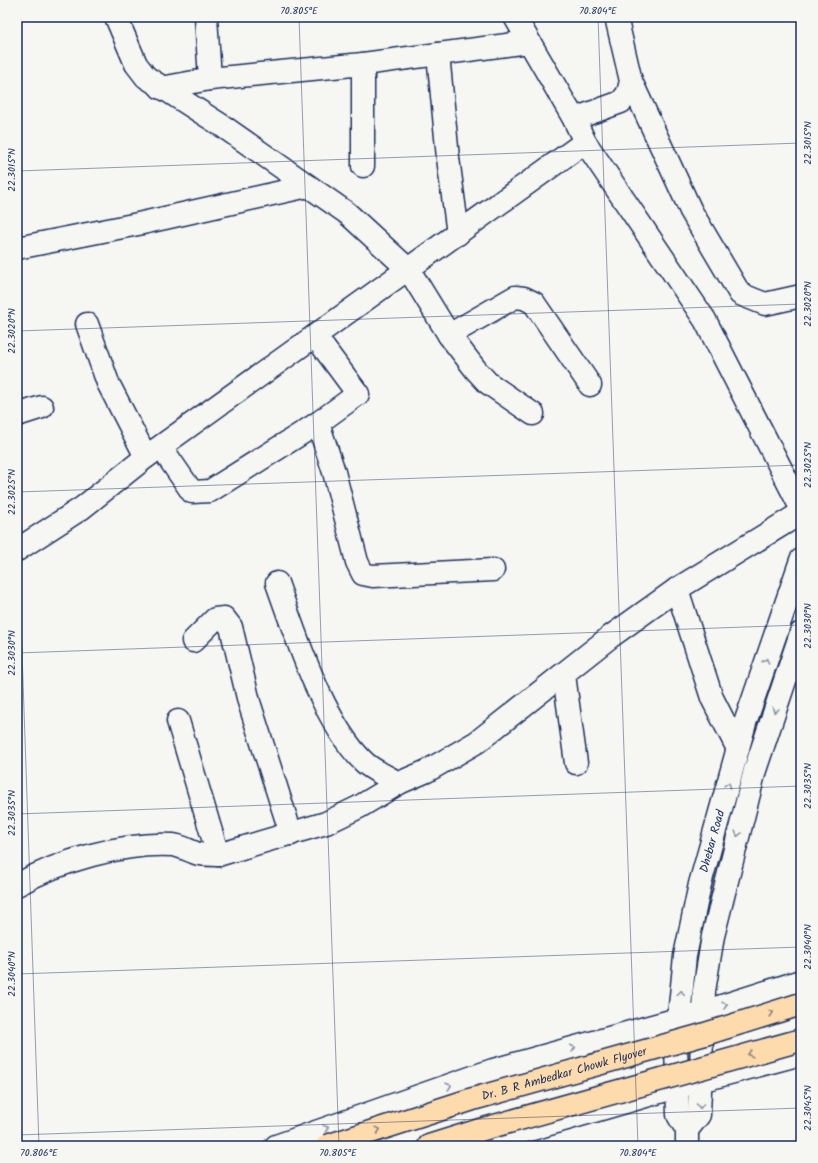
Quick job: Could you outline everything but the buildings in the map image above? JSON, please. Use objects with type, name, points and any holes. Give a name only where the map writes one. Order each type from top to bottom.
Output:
[{"type":"main road","name":"Dr. B R Ambedkar Chowk Flyover","points":[[327,1146],[473,1099],[702,1035],[801,1004]]},
{"type":"main road","points":[[429,1146],[801,1040]]},
{"type":"street","points":[[116,17],[136,64],[146,77],[224,127],[347,213],[409,270],[449,335],[488,383],[534,414]]},
{"type":"street","points":[[206,17],[210,79]]},
{"type":"street","points":[[515,17],[574,119],[585,142],[705,320],[801,508]]},
{"type":"street","points":[[616,17],[631,81],[691,211],[740,294],[765,304],[801,296]]},
{"type":"street","points":[[161,88],[210,79],[363,64],[529,42]]},
{"type":"street","points":[[438,54],[448,158],[458,234]]},
{"type":"street","points":[[363,64],[363,166]]},
{"type":"street","points":[[574,119],[621,102],[628,93],[631,81]]},
{"type":"street","points":[[17,550],[82,508],[153,452],[409,270],[585,142]]},
{"type":"street","points":[[17,248],[138,224],[308,186]]},
{"type":"street","points":[[449,335],[515,297],[524,298],[534,303],[590,385]]},
{"type":"street","points":[[87,324],[108,383],[153,452],[192,492],[210,491],[318,423],[358,394],[315,336]]},
{"type":"street","points":[[17,415],[42,407]]},
{"type":"street","points":[[318,423],[336,479],[357,562],[362,574],[373,576],[494,570]]},
{"type":"street","points":[[17,885],[38,873],[108,852],[137,847],[174,845],[200,854],[218,855],[326,823],[359,807],[399,783],[427,771],[477,742],[564,675],[610,637],[677,589],[801,513]]},
{"type":"street","name":"Dhebar Road","points":[[687,1138],[678,1115],[676,1046],[685,956],[700,884],[745,723],[801,560]]},
{"type":"street","points":[[277,583],[301,649],[328,711],[346,741],[365,764],[399,783]]},
{"type":"street","points":[[677,589],[712,698],[738,749]]},
{"type":"street","points":[[192,641],[215,619],[224,618],[231,627],[249,702],[291,834]]},
{"type":"street","name":"Dhebar Road","points":[[687,1138],[699,1115],[704,991],[713,936],[755,770],[801,633]]},
{"type":"street","points":[[564,675],[576,763]]},
{"type":"street","points":[[178,721],[218,855]]},
{"type":"street","points":[[276,1146],[493,1070],[703,1012],[801,982]]},
{"type":"street","points":[[481,1145],[677,1087],[801,1054]]}]
